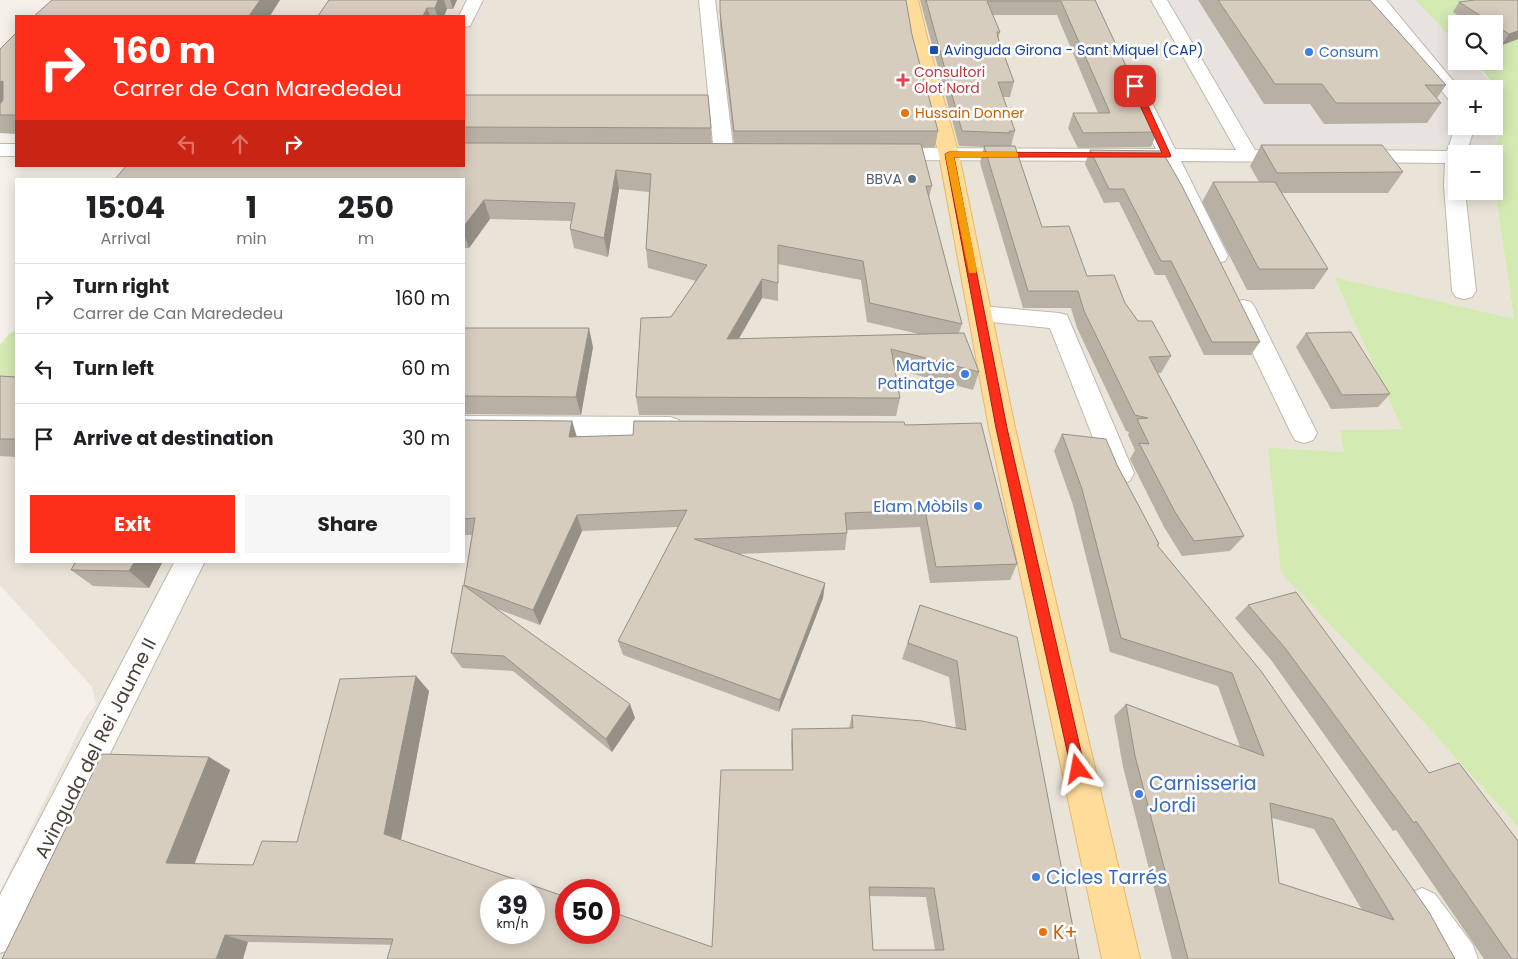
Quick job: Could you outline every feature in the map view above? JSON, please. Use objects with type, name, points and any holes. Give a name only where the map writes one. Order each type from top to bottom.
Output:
[{"type":"main road","points":[[910,0],[921,50],[949,154],[981,314],[990,428],[1121,959]]},
{"type":"street","points":[[465,20],[475,0]]},
{"type":"street","points":[[707,0],[724,154]]},
{"type":"street","points":[[1159,0],[1249,156]]},
{"type":"street","points":[[1377,0],[1448,86]]},
{"type":"street","points":[[1131,78],[1167,156],[1304,432]]},
{"type":"street","points":[[0,150],[15,150]]},
{"type":"street","points":[[871,154],[1308,156]]},
{"type":"street","points":[[1338,156],[1448,157]]},
{"type":"street","points":[[1456,200],[1464,291]]},
{"type":"street","points":[[981,314],[1059,321],[1129,495]]},
{"type":"street","points":[[465,426],[697,427]]},
{"type":"street","name":"Avinguda del Rei Jaume II","points":[[0,934],[189,563]]},
{"type":"street","points":[[1407,885],[1458,959]]},
{"type":"shaded area","points":[[72,0],[1163,0],[1254,145],[1448,146],[1448,200],[1496,200],[1514,320],[1334,277],[1402,429],[1340,430],[1344,452],[1268,449],[1418,716],[1518,827],[1518,959],[0,959],[0,892],[85,718],[96,704],[92,687],[0,585],[0,407],[15,388],[15,563],[465,563],[465,178],[146,178],[149,173],[128,167],[465,167],[465,15],[56,15]]},
{"type":"shaded area","points":[[1163,0],[1415,0],[1448,35],[1448,70],[1481,70],[1488,80],[1448,80],[1448,135],[1500,135],[1496,145],[1254,145]]},
{"type":"green space","points":[[1415,0],[1518,0],[1518,827],[1418,716],[1281,573],[1268,448],[1344,452],[1340,430],[1402,429],[1334,277],[1514,319],[1496,200],[1503,200],[1503,145],[1496,145],[1500,135],[1503,135],[1503,80],[1489,80],[1481,70],[1503,70],[1503,15],[1448,15],[1448,35]]},
{"type":"green space","points":[[15,331],[15,388],[0,407],[0,345],[9,334]]},
{"type":"building","points":[[52,0],[260,0],[250,15],[35,15]]},
{"type":"building","points":[[329,0],[438,0],[435,8],[427,8],[424,15],[319,15]]},
{"type":"building","points":[[720,0],[906,0],[912,35],[938,131],[734,131]]},
{"type":"building","points":[[926,0],[1095,0],[1157,132],[1083,133],[1073,113],[1110,113],[1061,1],[987,1],[1000,32],[997,32],[998,38],[1014,82],[998,82],[1015,131],[1009,131],[1010,133],[962,131]]},
{"type":"building","name":"Consum","points":[[1218,0],[1370,0],[1446,85],[1425,85],[1441,103],[1336,103],[1322,84],[1275,84]]},
{"type":"building","points":[[1518,0],[1518,31],[1509,34],[1503,30],[1503,15],[1479,15],[1459,2]]},
{"type":"building","points":[[15,34],[15,115],[0,115],[0,104],[3,100],[3,81],[0,82],[0,49]]},
{"type":"building","points":[[465,95],[708,95],[711,128],[465,127]]},
{"type":"building","points":[[465,143],[921,144],[932,186],[926,186],[962,324],[870,303],[863,261],[778,245],[778,283],[762,279],[727,339],[964,333],[979,372],[891,349],[900,398],[636,397],[641,318],[671,317],[707,265],[646,249],[651,174],[616,170],[604,238],[570,229],[575,203],[484,200],[465,225],[465,178],[116,178],[125,167],[465,167]]},
{"type":"building","points":[[1261,145],[1382,145],[1403,172],[1277,173]]},
{"type":"building","points":[[984,146],[1015,146],[1042,227],[1069,226],[1087,276],[1114,275],[1125,303],[1138,321],[1152,321],[1171,356],[1149,357],[1244,536],[1194,541],[1175,512],[1139,443],[1149,444],[1137,419],[1148,418],[1135,415],[1084,311],[1078,291],[1028,291]]},
{"type":"building","points":[[1090,150],[1162,151],[1182,186],[1260,342],[1212,342],[1171,261],[1161,261],[1124,189],[1109,189]]},
{"type":"building","points":[[1213,182],[1275,182],[1328,269],[1259,269]]},
{"type":"building","points":[[465,328],[589,328],[576,397],[465,396]]},
{"type":"building","points":[[1351,332],[1390,394],[1342,395],[1306,333]]},
{"type":"building","points":[[0,376],[15,377],[15,439],[0,439]]},
{"type":"building","points":[[465,420],[572,421],[569,437],[633,435],[634,421],[904,422],[905,425],[981,423],[1017,564],[936,567],[925,510],[845,513],[847,533],[694,539],[825,583],[780,700],[618,641],[687,510],[577,515],[533,610],[464,585],[475,518],[465,519]]},
{"type":"building","points":[[1062,434],[1106,439],[1117,465],[1159,544],[1157,545],[1261,671],[1429,912],[1455,959],[1188,959],[1135,756],[1126,704],[1264,756],[1232,673],[1121,638],[1082,489]],"holes":[[[1270,803],[1333,819],[1394,920],[1279,883]]]},
{"type":"building","points":[[75,563],[134,563],[129,571],[71,570]]},
{"type":"building","points":[[463,585],[630,704],[606,739],[504,656],[451,653]]},
{"type":"building","points":[[1296,592],[1429,773],[1459,763],[1518,841],[1518,959],[1512,959],[1416,821],[1414,823],[1285,648],[1248,605]]},
{"type":"building","points":[[920,605],[1017,637],[1079,959],[387,959],[393,939],[225,935],[216,959],[2,959],[102,754],[209,757],[166,863],[253,865],[262,841],[297,842],[340,679],[416,676],[384,834],[514,879],[480,879],[480,944],[545,944],[545,890],[555,893],[555,944],[620,944],[620,915],[712,947],[721,770],[793,770],[792,729],[853,728],[852,715],[922,721],[966,730],[957,661],[908,643]],"holes":[[[869,887],[934,888],[944,950],[873,950]]]},
{"type":"slow traffic","points":[[972,270],[949,154],[1016,155]]},
{"type":"place","name":"Avinguda Girona - Sant Miquel (CAP)","points":[[934,50]]},
{"type":"place","name":"Consum","points":[[1309,52]]},
{"type":"place","name":"Consultori Olot Nord","points":[[903,80]]},
{"type":"place","name":"Hussain Donner","points":[[905,113]]},
{"type":"place","name":"BBVA","points":[[912,179]]},
{"type":"place","name":"Martvic Patinatge","points":[[965,374]]},
{"type":"place","name":"Elam Mòbils","points":[[978,506]]},
{"type":"place","name":"Carnisseria Jordi","points":[[1139,794]]},
{"type":"place","name":"Cicles Tarrés","points":[[1036,877]]},
{"type":"place","name":"K+","points":[[1043,932]]},
{"type":"route","points":[[1078,769],[1002,428],[949,154],[1167,156],[1135,86]]}]
